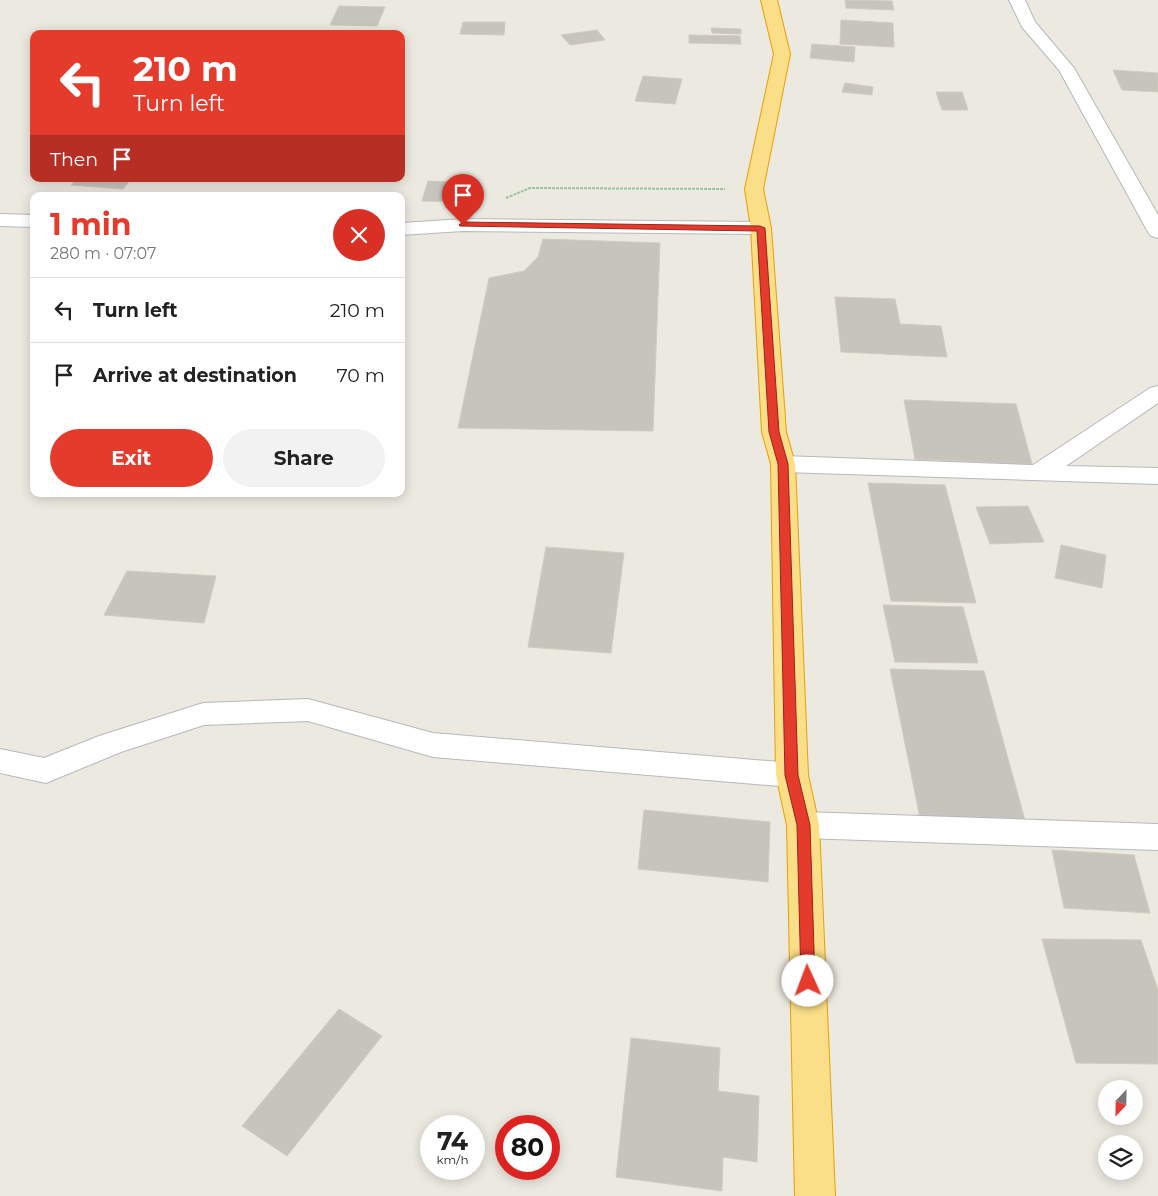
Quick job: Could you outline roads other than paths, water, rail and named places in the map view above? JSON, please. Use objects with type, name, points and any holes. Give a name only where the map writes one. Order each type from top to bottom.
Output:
[{"type":"highway","points":[[769,0],[782,54],[754,189],[760,228],[774,432],[783,464],[792,775],[803,825],[815,1196]]},
{"type":"street","points":[[1017,0],[1028,24],[1066,68],[1158,232]]},
{"type":"street","points":[[0,220],[30,221]]},
{"type":"street","points":[[405,229],[463,225],[760,228]]},
{"type":"street","points":[[1038,473],[1158,393]]},
{"type":"street","points":[[783,464],[1158,476]]},
{"type":"street","points":[[0,761],[46,771],[110,744],[203,714],[308,710],[433,745],[792,775]]},
{"type":"street","points":[[803,825],[1158,837]]}]
